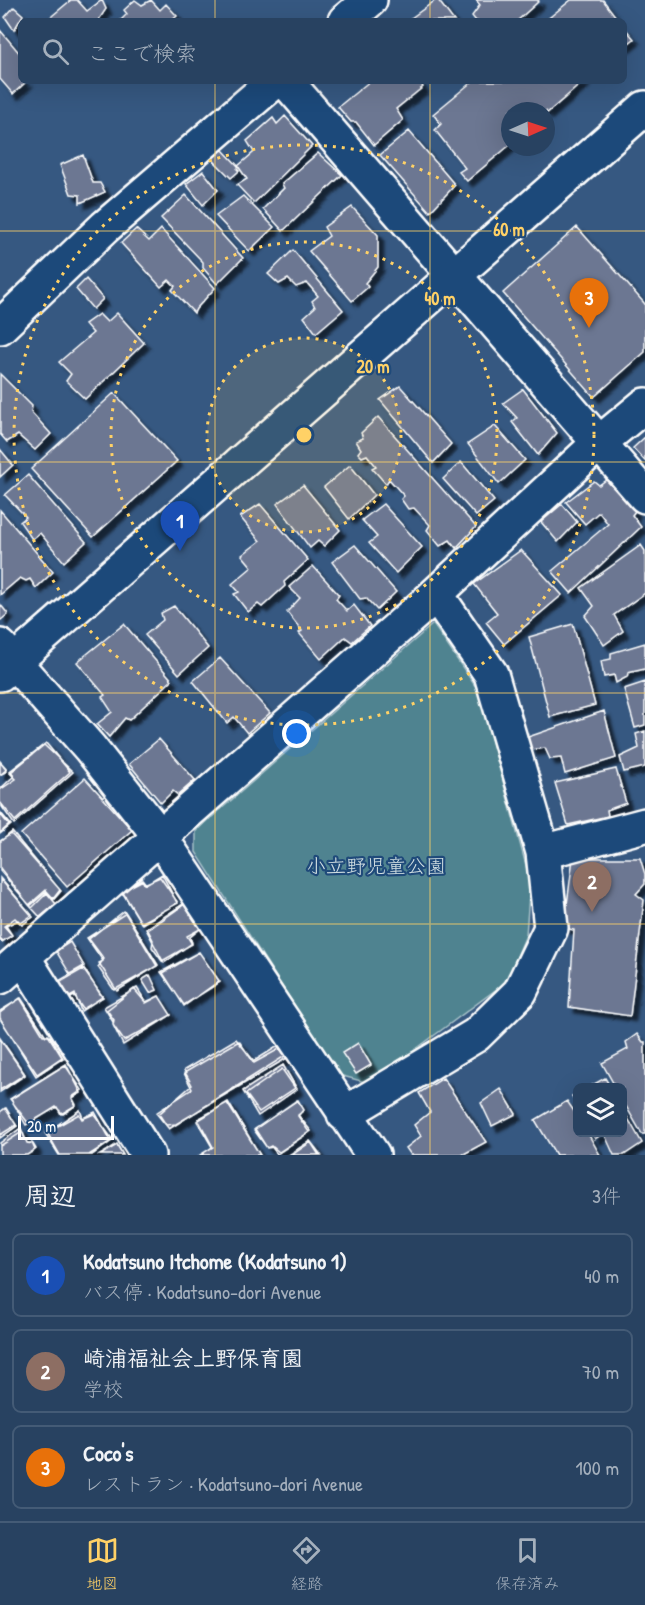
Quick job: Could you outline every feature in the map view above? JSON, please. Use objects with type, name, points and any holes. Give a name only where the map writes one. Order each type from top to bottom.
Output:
[{"type":"street","points":[[349,18],[370,0]]},
{"type":"street","points":[[0,327],[105,227],[272,84]]},
{"type":"street","points":[[289,84],[645,496]]},
{"type":"street","points":[[373,1155],[161,838],[90,748],[5,660],[455,275],[645,108]]},
{"type":"street","points":[[148,1155],[12,968],[436,594],[599,444],[645,405]]},
{"type":"street","points":[[344,1114],[476,1035],[520,992],[551,928],[543,852],[491,674],[436,594]]},
{"type":"street","points":[[543,852],[645,825]]},
{"type":"green space","name":"小立野児童公園","points":[[433,624],[478,690],[530,880],[526,935],[506,982],[412,1052],[365,1082],[339,1075],[196,852],[196,831]]},
{"type":"building","points":[[71,0],[77,0],[87,11],[102,0],[106,9],[100,18],[50,18]]},
{"type":"building","points":[[135,0],[142,5],[151,0],[160,10],[166,4],[177,16],[175,18],[123,18],[127,14],[124,10]]},
{"type":"building","points":[[438,0],[452,18],[411,18]]},
{"type":"building","points":[[476,0],[539,1],[520,18],[474,18],[472,16],[480,5]]},
{"type":"building","points":[[571,0],[603,0],[617,18],[549,18]]},
{"type":"building","points":[[14,7],[23,15],[18,18],[14,30],[5,17]]},
{"type":"building","points":[[0,30],[18,51],[18,84],[24,84],[13,94],[0,79]]},
{"type":"building","points":[[627,31],[634,39],[627,45]]},
{"type":"building","points":[[366,84],[421,84],[423,87],[396,109],[403,120],[374,145],[356,122],[351,122],[338,107]]},
{"type":"building","points":[[469,84],[581,84],[555,106],[555,102],[501,102],[501,153],[467,181],[459,172],[465,168],[435,130],[441,124],[433,114]]},
{"type":"building","points":[[285,116],[312,146],[254,203],[237,185],[247,179],[238,166],[254,152],[247,141],[273,118],[277,124]]},
{"type":"building","points":[[409,131],[455,185],[430,212],[380,155]]},
{"type":"building","points":[[222,149],[239,167],[237,169],[239,171],[231,178],[212,159]]},
{"type":"building","points":[[318,153],[342,175],[283,231],[263,209],[284,188],[282,184]]},
{"type":"building","points":[[83,155],[93,183],[100,183],[105,192],[80,203],[80,195],[71,194],[60,165]]},
{"type":"building","points":[[203,171],[218,190],[203,205],[186,184]]},
{"type":"building","points":[[186,195],[243,258],[217,284],[203,268],[203,262],[161,218]]},
{"type":"building","points":[[243,196],[274,227],[249,251],[216,216]]},
{"type":"building","points":[[352,207],[378,235],[378,267],[365,283],[368,287],[352,301],[309,251],[329,236],[324,227]]},
{"type":"building","points":[[577,227],[645,304],[645,352],[594,397],[503,293]]},
{"type":"building","points":[[136,229],[149,241],[161,229],[215,288],[194,313],[172,290],[175,286],[169,280],[161,287],[121,243]]},
{"type":"building","points":[[293,250],[343,310],[316,333],[304,317],[315,307],[312,301],[318,296],[307,283],[296,287],[288,279],[279,284],[268,274]]},
{"type":"building","points":[[86,279],[103,299],[93,309],[76,289]]},
{"type":"building","points":[[117,313],[144,343],[85,399],[66,381],[71,374],[59,362],[93,333],[85,324],[99,314],[107,322]]},
{"type":"building","points":[[0,374],[32,406],[31,412],[51,434],[35,450],[18,435],[7,442],[0,434]]},
{"type":"building","points":[[400,386],[451,444],[433,463],[380,400]]},
{"type":"building","points":[[523,389],[557,433],[538,455],[512,422],[517,418],[503,403]]},
{"type":"building","points":[[114,393],[177,461],[93,537],[31,469]]},
{"type":"building","points":[[378,417],[476,527],[456,548],[450,540],[440,546],[427,530],[430,525],[414,508],[408,509],[401,499],[404,496],[389,479],[386,484],[372,468],[376,466],[367,455],[362,457],[358,453],[361,449],[356,441],[363,438],[361,433]]},
{"type":"building","points":[[495,426],[525,460],[499,484],[468,444]]},
{"type":"building","points":[[645,437],[645,461],[633,448]]},
{"type":"building","points":[[0,449],[13,465],[0,477]]},
{"type":"building","points":[[461,462],[494,501],[476,516],[443,479]]},
{"type":"building","points":[[350,465],[374,495],[349,519],[324,487]]},
{"type":"building","points":[[28,475],[86,542],[64,562],[40,533],[32,539],[20,522],[26,517],[5,495]]},
{"type":"building","points":[[606,480],[635,511],[632,515],[641,527],[571,593],[552,571],[608,524],[599,512],[585,524],[566,502],[594,481],[599,485]]},
{"type":"building","points":[[303,485],[340,530],[324,546],[318,541],[310,548],[277,504]]},
{"type":"building","points":[[260,504],[308,560],[262,607],[258,604],[248,612],[234,594],[239,592],[232,584],[252,567],[242,555],[260,541],[240,517]]},
{"type":"building","points":[[383,504],[422,547],[396,573],[369,543],[377,537],[362,520]]},
{"type":"building","points":[[562,504],[577,522],[558,542],[541,522]]},
{"type":"building","points":[[0,510],[53,572],[36,588],[30,579],[26,581],[20,578],[0,595]]},
{"type":"building","points":[[355,545],[396,592],[377,610],[366,598],[360,599],[332,562]]},
{"type":"building","points":[[641,545],[645,551],[645,593],[614,615],[623,631],[604,645],[585,616],[594,606],[581,588]]},
{"type":"building","points":[[521,550],[562,595],[504,644],[486,622],[497,613],[474,584]]},
{"type":"building","points":[[313,566],[339,595],[336,599],[347,611],[354,605],[370,626],[352,642],[345,637],[321,659],[299,633],[302,631],[287,612],[300,598],[289,587]]},
{"type":"building","points":[[0,604],[8,614],[1,620],[0,619]]},
{"type":"building","points":[[174,606],[208,648],[179,674],[145,635],[163,620],[161,613]]},
{"type":"building","points":[[124,624],[172,680],[129,720],[125,718],[109,737],[97,724],[112,712],[102,697],[105,695],[77,662]]},
{"type":"building","points":[[573,624],[595,705],[550,717],[529,637]]},
{"type":"building","points":[[645,643],[645,669],[628,673],[627,677],[616,683],[614,675],[604,677],[601,661],[611,659],[611,653]]},
{"type":"building","points":[[220,658],[270,713],[247,733],[234,717],[227,723],[193,681]]},
{"type":"building","points":[[645,682],[645,725],[635,728],[624,689]]},
{"type":"building","points":[[604,711],[616,758],[565,774],[561,758],[550,759],[545,748],[531,750],[528,737]]},
{"type":"building","points":[[645,731],[645,767],[624,772],[620,757],[639,748],[636,734]]},
{"type":"building","points":[[159,739],[195,780],[178,795],[173,791],[161,803],[129,764]]},
{"type":"building","points":[[46,743],[70,772],[15,821],[0,802],[0,789],[14,776],[10,771]]},
{"type":"building","points":[[44,745],[73,772],[14,824],[0,804],[0,790],[16,779],[10,773]]},
{"type":"building","points":[[0,761],[7,769],[0,775]]},
{"type":"building","points":[[0,762],[7,771],[0,775]]},
{"type":"building","points":[[616,769],[626,803],[607,810],[608,816],[568,825],[555,783]]},
{"type":"building","points":[[85,778],[132,830],[67,887],[21,834]]},
{"type":"building","points":[[0,812],[11,825],[0,834]]},
{"type":"building","points":[[0,814],[9,825],[0,833]]},
{"type":"building","points":[[12,832],[60,890],[53,899],[47,893],[32,908],[0,871],[0,842]]},
{"type":"building","points":[[11,834],[61,891],[54,899],[46,890],[29,905],[0,868],[0,841]]},
{"type":"building","points":[[573,858],[640,858],[645,874],[645,884],[636,894],[644,900],[630,1016],[569,1007],[574,930],[564,928]]},
{"type":"building","points":[[162,874],[177,903],[142,924],[122,891],[143,880],[146,884]]},
{"type":"building","points":[[160,877],[178,903],[141,923],[122,892],[142,879],[144,884]]},
{"type":"building","points":[[0,878],[32,915],[21,923],[18,920],[6,926],[12,935],[3,941],[0,938]]},
{"type":"building","points":[[0,879],[33,917],[22,925],[15,918],[4,926],[12,935],[2,942],[0,940]]},
{"type":"building","points":[[46,892],[56,904],[40,917],[30,906]]},
{"type":"building","points":[[186,902],[201,928],[190,937],[192,943],[164,963],[146,929]]},
{"type":"building","points":[[185,904],[200,929],[187,936],[192,944],[162,961],[152,947],[153,940],[148,930]]},
{"type":"building","points":[[124,911],[157,966],[114,990],[98,967],[104,959],[89,939]]},
{"type":"building","points":[[126,913],[158,965],[117,991],[99,963],[103,961],[87,938]]},
{"type":"building","points":[[70,942],[84,966],[70,974],[56,951]]},
{"type":"building","points":[[199,952],[219,981],[184,1006],[163,973]]},
{"type":"building","points":[[199,952],[220,982],[184,1005],[161,972]]},
{"type":"building","points":[[83,967],[102,997],[81,1011],[75,994],[66,999],[57,982]]},
{"type":"building","points":[[83,969],[103,997],[83,1009],[74,996],[67,1000],[57,984]]},
{"type":"building","points":[[150,975],[157,990],[150,993],[142,980]]},
{"type":"building","points":[[137,988],[146,1002],[159,996],[171,1015],[123,1045],[104,1007]]},
{"type":"building","points":[[134,989],[146,1003],[159,996],[171,1015],[124,1041],[113,1025],[114,1020],[107,1010]]},
{"type":"building","points":[[20,998],[43,1035],[48,1035],[62,1057],[37,1074],[0,1019],[0,1013]]},
{"type":"building","points":[[21,998],[46,1036],[50,1036],[63,1058],[36,1076],[0,1018],[0,1011]]},
{"type":"building","points":[[637,1034],[645,1042],[645,1134],[642,1134],[627,1108],[627,1083],[613,1083],[602,1063],[628,1049],[626,1042]]},
{"type":"building","points":[[0,1038],[25,1074],[0,1090]]},
{"type":"building","points":[[0,1039],[25,1075],[0,1092]]},
{"type":"building","points":[[236,1039],[254,1061],[278,1046],[287,1058],[176,1124],[166,1125],[159,1114],[192,1085],[184,1070]]},
{"type":"building","points":[[239,1041],[254,1063],[281,1048],[285,1056],[169,1129],[156,1113],[192,1089],[184,1073]]},
{"type":"building","points":[[358,1043],[371,1065],[356,1074],[342,1053]]},
{"type":"building","points":[[66,1064],[81,1093],[72,1098],[75,1106],[63,1114],[56,1107],[29,1124],[10,1099]]},
{"type":"building","points":[[65,1065],[82,1090],[72,1097],[76,1105],[61,1114],[57,1107],[26,1125],[11,1099]]},
{"type":"building","points":[[283,1065],[297,1089],[258,1116],[243,1091]]},
{"type":"building","points":[[282,1069],[295,1088],[259,1112],[246,1094]]},
{"type":"building","points":[[443,1078],[486,1142],[462,1155],[411,1155],[406,1148],[421,1136],[414,1125],[430,1112],[419,1093]]},
{"type":"building","points":[[605,1078],[608,1083],[596,1083]]},
{"type":"building","points":[[501,1089],[516,1114],[492,1126],[481,1103]]},
{"type":"building","points":[[297,1100],[303,1110],[298,1116],[309,1132],[279,1152],[273,1147],[267,1148],[254,1130]]},
{"type":"building","points":[[298,1100],[304,1110],[298,1115],[311,1131],[277,1154],[271,1146],[267,1148],[255,1129]]},
{"type":"building","points":[[567,1101],[573,1110],[573,1137],[590,1137],[600,1155],[556,1155],[535,1120]]},
{"type":"building","points":[[228,1102],[260,1155],[201,1155],[212,1147],[197,1121]]},
{"type":"building","points":[[227,1103],[260,1155],[200,1155],[213,1147],[198,1119]]},
{"type":"building","points":[[5,1108],[17,1126],[0,1138],[0,1112]]},
{"type":"building","points":[[6,1108],[16,1125],[0,1135],[0,1112]]},
{"type":"building","points":[[80,1110],[83,1118],[95,1112],[111,1141],[89,1155],[59,1155],[45,1133]]},
{"type":"building","points":[[79,1114],[82,1119],[94,1114],[113,1140],[92,1155],[60,1155],[47,1132]]},
{"type":"building","points":[[627,1117],[642,1143],[624,1155],[614,1155],[606,1137],[627,1137]]},
{"type":"building","points":[[21,1128],[27,1143],[33,1144],[36,1149],[27,1155],[0,1155],[0,1143]]},
{"type":"building","points":[[22,1132],[27,1143],[32,1143],[35,1150],[27,1155],[0,1155],[0,1146]]},
{"type":"building","points":[[310,1141],[319,1155],[289,1155]]},
{"type":"building","points":[[311,1142],[321,1155],[292,1155]]},
{"type":"building","points":[[117,1144],[123,1155],[101,1155]]},
{"type":"building","points":[[117,1145],[123,1155],[100,1155]]},
{"type":"place","name":"Coco's","points":[[589,328]]},
{"type":"place","name":"Kodatsuno Itchome (Kodatsuno 1)","points":[[180,551]]},
{"type":"place","name":"崎浦福祉会上野保育園","points":[[592,912]]}]
